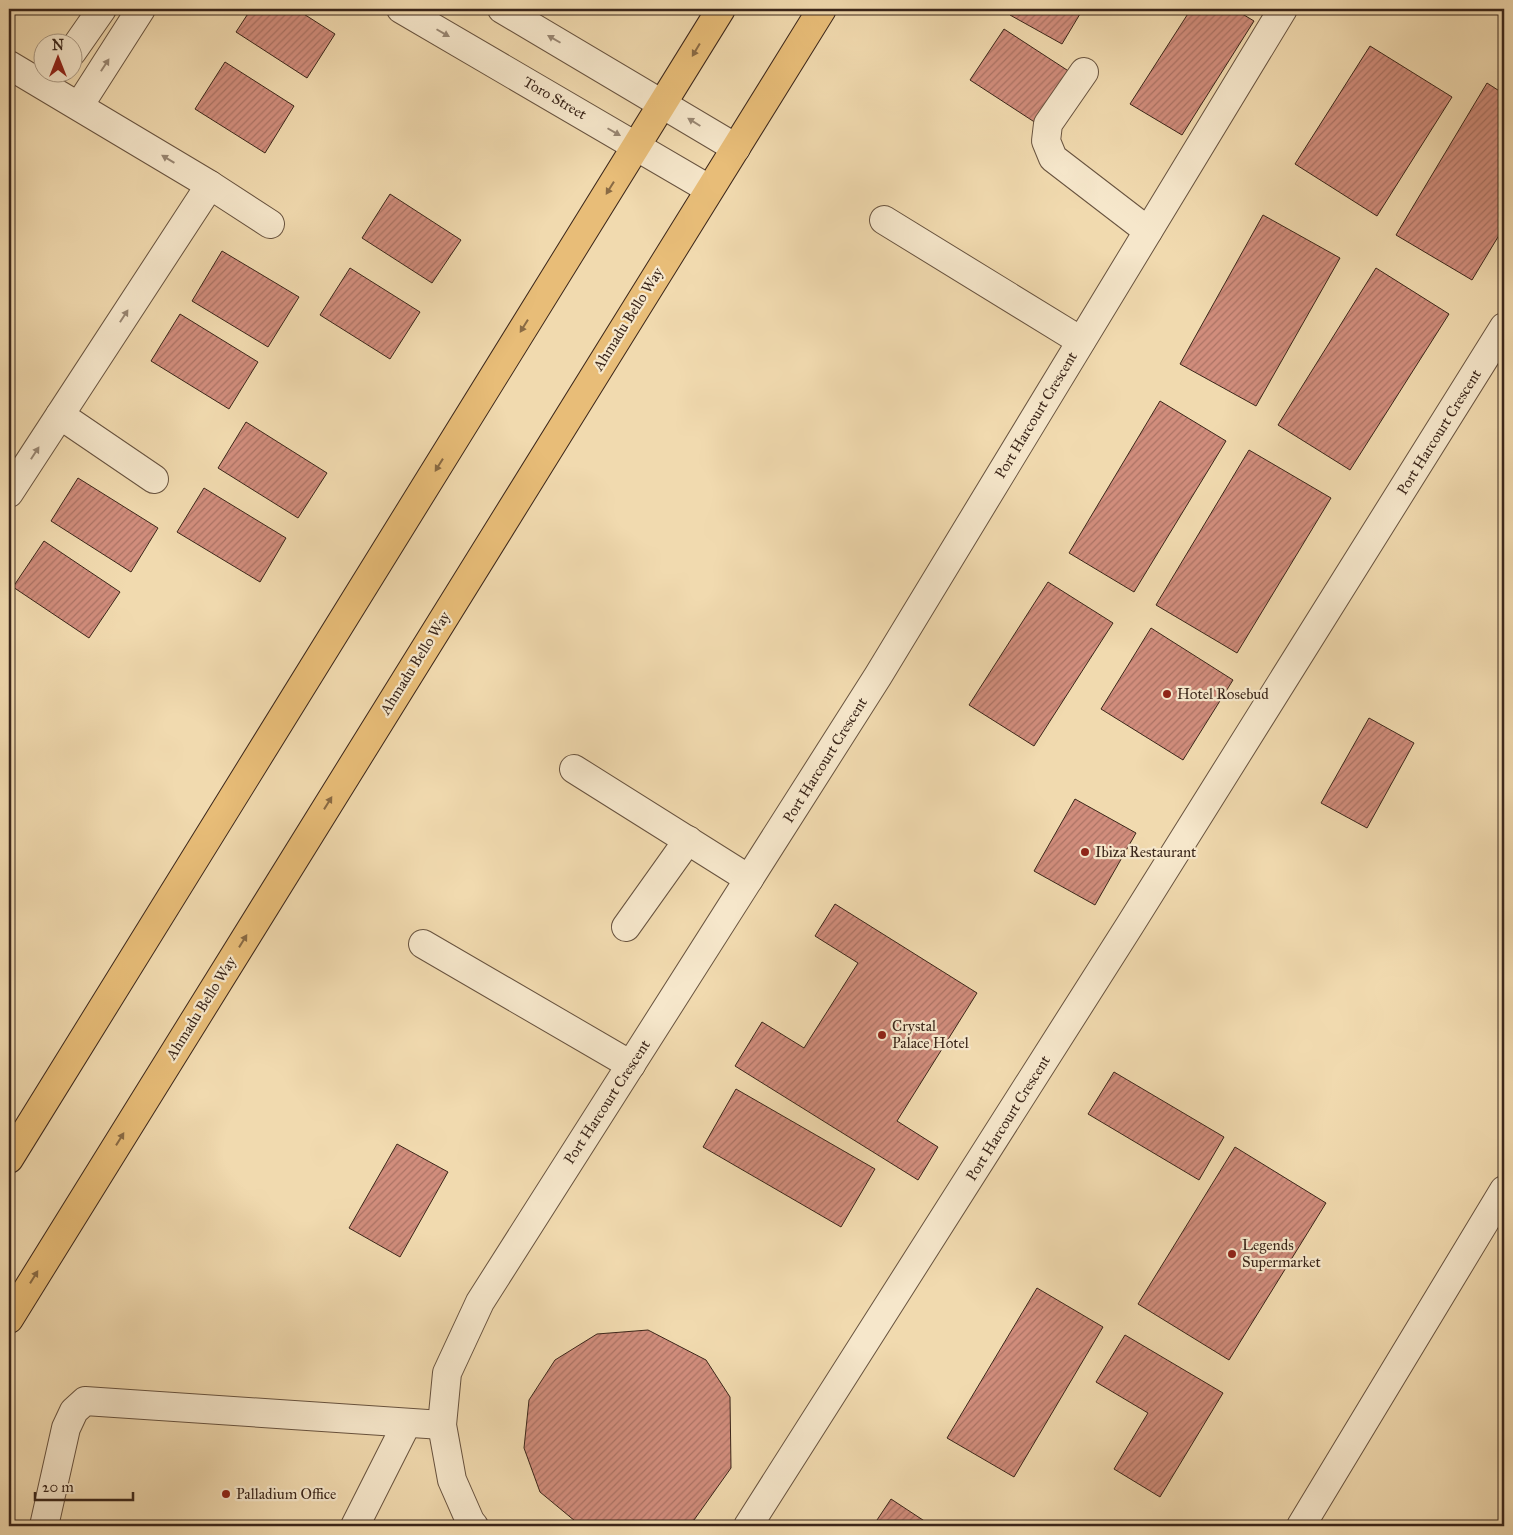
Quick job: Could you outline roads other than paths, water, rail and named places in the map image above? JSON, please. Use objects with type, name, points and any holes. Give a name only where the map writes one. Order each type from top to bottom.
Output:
[{"type":"main road","points":[[9,1159],[721,9]]},
{"type":"main road","name":"Ahmadu Bello Way","points":[[9,1319],[822,9]]},
{"type":"street","points":[[82,38],[102,9]]},
{"type":"street","points":[[79,106],[141,9]]},
{"type":"street","name":"Toro Street","points":[[401,9],[637,145],[709,189]]},
{"type":"street","points":[[502,9],[664,103],[736,148]]},
{"type":"street","name":"Port Harcourt Crescent","points":[[474,1526],[470,1522],[452,1480],[442,1425],[447,1373],[480,1302],[878,676],[1283,9]]},
{"type":"street","points":[[9,65],[32,73]]},
{"type":"street","points":[[1084,72],[1048,124],[1046,141],[1053,158],[1148,231]]},
{"type":"street","points":[[55,82],[79,106],[210,185],[270,224]]},
{"type":"street","points":[[9,493],[210,185]]},
{"type":"street","points":[[884,220],[1081,341]]},
{"type":"street","name":"Port Harcourt Crescent","points":[[748,1526],[1130,925],[1504,327]]},
{"type":"street","points":[[60,415],[154,479]]},
{"type":"street","points":[[574,769],[749,879]]},
{"type":"street","points":[[626,927],[688,840]]},
{"type":"street","points":[[423,944],[631,1065]]},
{"type":"street","points":[[1301,1526],[1504,1190]]},
{"type":"street","points":[[44,1526],[66,1428],[74,1411],[85,1401],[442,1425]]},
{"type":"street","points":[[355,1526],[407,1423]]},
{"type":"place","name":"Hotel Rosebud","points":[[1167,694]]},
{"type":"place","name":"Ibiza Restaurant","points":[[1085,852]]},
{"type":"place","name":"Crystal Palace Hotel","points":[[882,1035]]},
{"type":"place","name":"Legends Supermarket","points":[[1232,1254]]},
{"type":"place","name":"Palladium Office","points":[[226,1494]]}]
